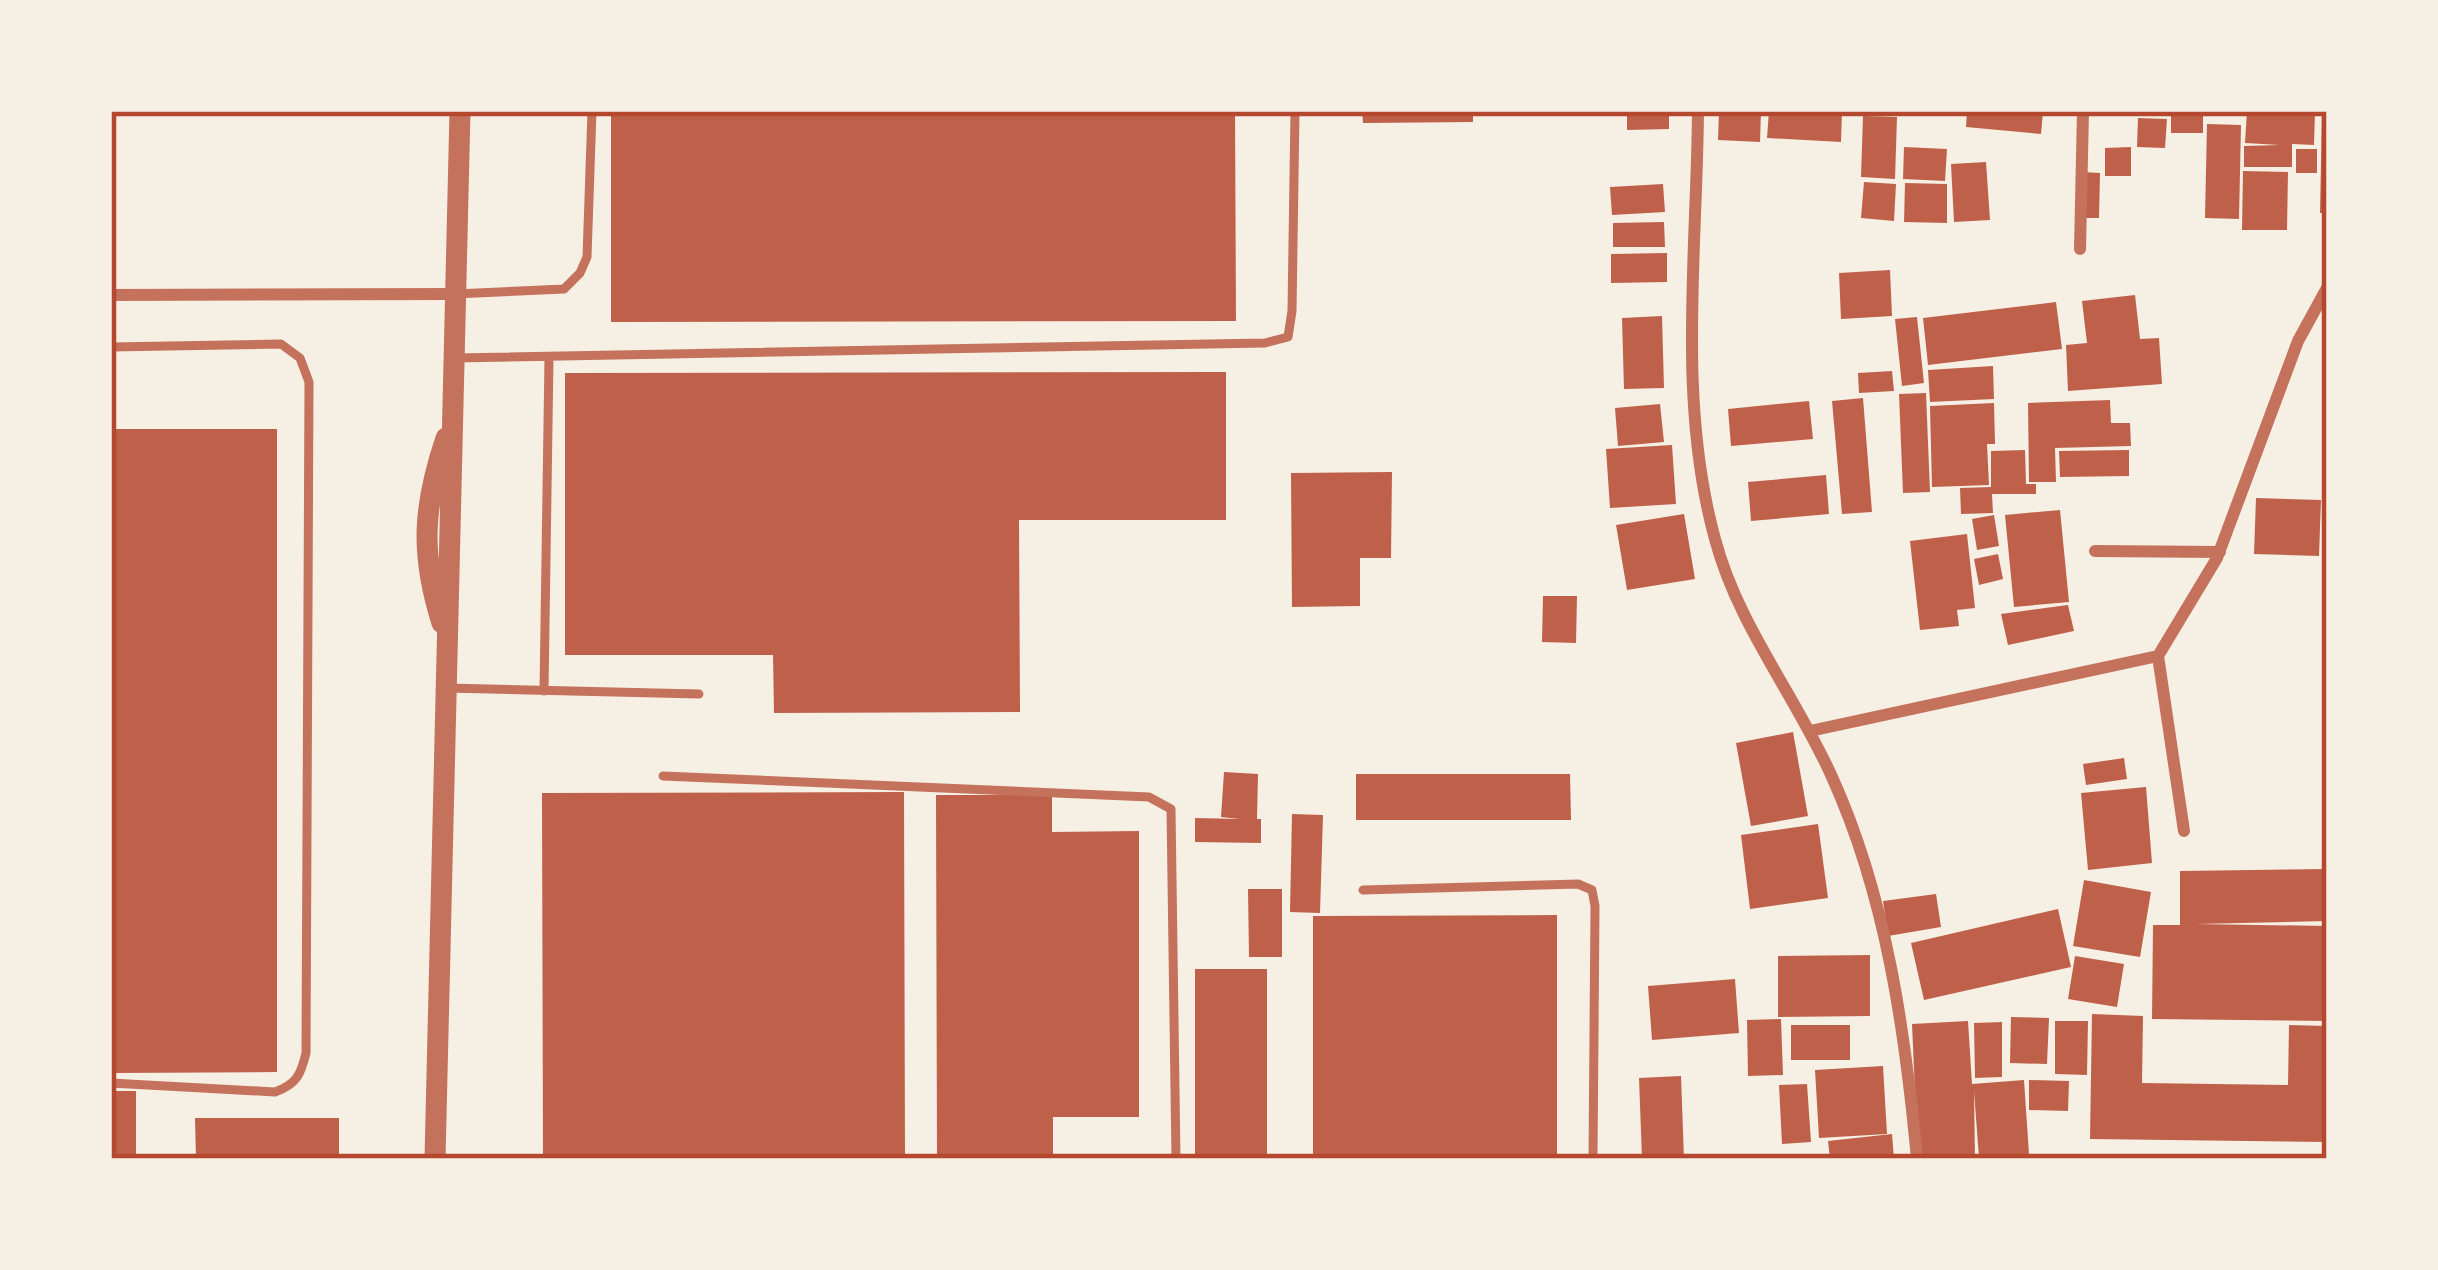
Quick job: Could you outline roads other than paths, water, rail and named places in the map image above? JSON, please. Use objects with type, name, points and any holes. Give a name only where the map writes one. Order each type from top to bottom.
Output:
[{"type":"street","points":[[435,1159],[460,111]]},
{"type":"street","points":[[1698,111],[1694,408],[1715,540],[1761,650],[1834,780],[1876,902],[1897,994],[1917,1159]]},
{"type":"street","points":[[2080,249],[2083,111]]},
{"type":"street","points":[[2184,832],[2158,656],[2220,552],[2298,341],[2327,288]]},
{"type":"street","points":[[111,295],[455,294]]},
{"type":"street","points":[[2096,551],[2220,552]]},
{"type":"street","points":[[1810,731],[2158,656]]},
{"type":"lane","points":[[455,294],[564,289],[573,283],[587,257],[592,111]]},
{"type":"lane","points":[[454,358],[1265,344],[1288,337],[1292,311],[1295,111]]},
{"type":"lane","points":[[111,347],[281,344],[300,358],[309,382],[306,1053],[301,1075],[291,1086],[275,1092],[111,1083]]},
{"type":"lane","points":[[544,691],[549,358]]},
{"type":"lane","points":[[446,688],[699,694]]},
{"type":"lane","points":[[663,776],[1149,796],[1172,809],[1176,1159]]},
{"type":"lane","points":[[1364,890],[1578,884],[1592,890],[1593,1159]]}]
